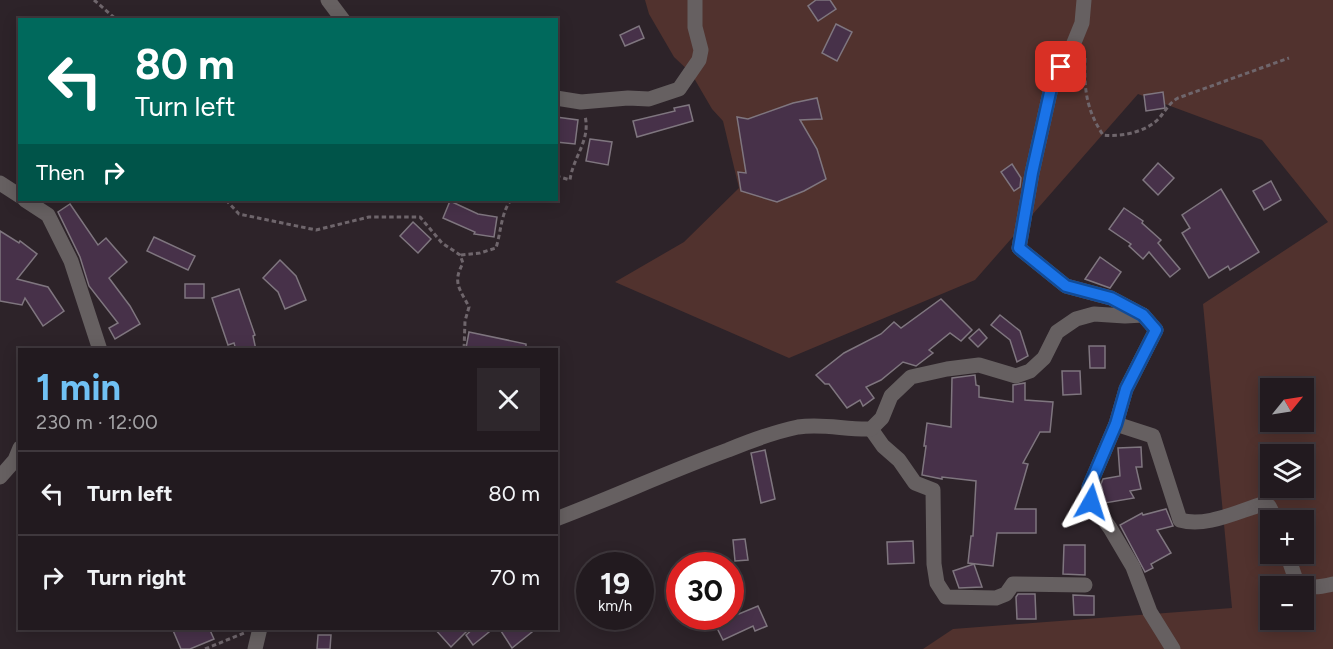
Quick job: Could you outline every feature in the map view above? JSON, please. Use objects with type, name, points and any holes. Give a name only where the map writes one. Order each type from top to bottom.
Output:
[{"type":"street","points":[[328,0],[342,18]]},
{"type":"street","points":[[558,98],[581,102],[628,98],[649,99],[679,89],[699,60],[701,50],[695,27],[695,0]]},
{"type":"street","points":[[1084,0],[1082,23],[1069,56],[1053,79],[1032,173],[1019,248],[1066,286],[1111,298],[1143,315],[1156,330],[1126,389],[1116,424],[1089,487],[1091,502],[1110,528],[1133,567],[1150,612],[1173,649]]},
{"type":"street","points":[[0,183],[18,195]]},
{"type":"street","points":[[27,201],[48,215],[71,261],[99,348]]},
{"type":"street","points":[[558,518],[686,465],[766,436],[798,427],[826,425],[871,429],[882,418],[891,396],[911,377],[979,365],[1016,376],[1030,371],[1044,358],[1057,332],[1076,319],[1094,314],[1143,315]]},
{"type":"street","points":[[1116,424],[1154,436],[1180,520],[1190,523],[1208,520],[1263,504],[1269,506],[1271,510]]},
{"type":"street","points":[[871,429],[883,446],[899,460],[915,483],[933,490],[934,564],[937,583],[946,597],[996,598],[1006,594],[1012,584],[1085,585]]},
{"type":"street","points":[[0,477],[15,460],[18,453]]},
{"type":"street","points":[[1290,564],[1297,583],[1305,587],[1319,588],[1333,584]]},
{"type":"street","points":[[254,630],[255,649]]},
{"type":"path","points":[[94,0],[115,18]]},
{"type":"path","points":[[1086,55],[1084,84],[1092,117],[1103,135],[1119,137],[1155,122],[1169,103],[1178,98],[1289,58]]},
{"type":"path","points":[[558,177],[570,180],[583,146],[587,125],[581,102]]},
{"type":"path","points":[[227,201],[239,214],[316,230],[369,217],[420,217],[442,243],[460,255],[463,263],[458,272],[457,283],[469,307],[465,321],[464,348]]},
{"type":"path","points":[[460,255],[496,249],[504,215],[511,201]]},
{"type":"path","points":[[205,649],[254,630]]},
{"type":"shaded area","points":[[645,0],[1333,0],[1333,649],[923,649],[953,629],[1232,608],[1203,304],[1328,222],[1262,140],[1138,94],[975,280],[789,358],[615,282],[684,242],[739,188],[723,121],[712,109],[691,73],[674,57],[649,14]]},
{"type":"building","points":[[816,0],[830,0],[836,9],[818,21],[808,6]]},
{"type":"building","points":[[836,24],[852,32],[837,61],[822,53]]},
{"type":"building","points":[[639,26],[644,38],[625,46],[620,35]]},
{"type":"building","points":[[1163,92],[1165,108],[1146,111],[1144,95]]},
{"type":"building","points":[[817,98],[822,119],[800,120],[817,149],[826,179],[777,202],[741,191],[738,172],[746,173],[737,117],[748,119],[793,103]]},
{"type":"building","points":[[689,105],[693,121],[637,137],[633,121],[675,111],[674,108]]},
{"type":"building","points":[[558,117],[578,120],[575,144],[558,142]]},
{"type":"building","points":[[590,139],[612,142],[608,165],[586,161]]},
{"type":"building","points":[[1158,163],[1174,178],[1158,195],[1143,180]]},
{"type":"building","points":[[1012,164],[1021,178],[1020,187],[1014,191],[1001,172]]},
{"type":"building","points":[[1271,181],[1281,200],[1264,210],[1253,191]]},
{"type":"building","points":[[1221,189],[1259,252],[1230,270],[1228,266],[1209,278],[1182,233],[1190,228],[1182,215]]},
{"type":"building","points":[[450,201],[478,214],[497,217],[494,237],[474,234],[475,232],[443,218]]},
{"type":"building","points":[[70,204],[98,245],[106,238],[127,262],[109,278],[140,324],[115,339],[109,328],[118,323],[89,286],[80,257],[58,212]]},
{"type":"building","points":[[1124,208],[1143,221],[1142,223],[1161,240],[1158,243],[1180,269],[1170,277],[1149,252],[1143,259],[1129,246],[1131,244],[1109,229]]},
{"type":"building","points":[[413,222],[431,239],[418,253],[400,236]]},
{"type":"building","points":[[0,231],[19,243],[20,241],[37,254],[17,279],[48,287],[64,311],[43,326],[25,298],[22,305],[0,301]]},
{"type":"building","points":[[154,237],[195,256],[188,270],[147,251]]},
{"type":"building","points":[[1100,257],[1121,272],[1110,288],[1085,279]]},
{"type":"building","points":[[280,260],[296,276],[306,300],[285,309],[278,292],[263,278]]},
{"type":"building","points":[[185,284],[204,284],[204,298],[185,298]]},
{"type":"building","points":[[239,289],[255,335],[253,336],[256,348],[235,348],[234,343],[228,345],[212,298]]},
{"type":"building","points":[[941,299],[972,330],[961,341],[950,333],[929,350],[933,353],[916,366],[903,362],[881,380],[866,387],[874,398],[863,406],[860,400],[847,408],[829,384],[825,384],[816,375],[844,353],[881,334],[894,322],[901,328]]},
{"type":"building","points":[[1000,315],[1020,331],[1028,356],[1017,362],[1010,340],[991,325]]},
{"type":"building","points":[[979,329],[987,338],[978,347],[969,338]]},
{"type":"building","points":[[469,332],[526,344],[526,348],[466,348]]},
{"type":"building","points":[[1089,346],[1105,346],[1105,368],[1090,368]]},
{"type":"building","points":[[1062,371],[1080,371],[1081,394],[1063,395]]},
{"type":"building","points":[[975,375],[976,385],[979,386],[979,397],[1013,402],[1013,385],[1025,383],[1025,400],[1053,402],[1050,432],[1040,432],[1023,463],[1028,464],[1015,509],[1036,509],[1036,533],[997,533],[993,566],[968,563],[971,536],[973,536],[976,481],[922,475],[927,423],[951,427],[952,378]]},
{"type":"building","points":[[1141,447],[1142,467],[1136,467],[1141,489],[1130,491],[1134,498],[1105,503],[1101,484],[1103,479],[1120,476],[1118,448]]},
{"type":"building","points":[[765,450],[775,499],[761,503],[751,453]]},
{"type":"building","points":[[1166,509],[1173,526],[1157,530],[1171,553],[1151,564],[1153,568],[1145,572],[1120,525],[1142,513],[1143,515]]},
{"type":"building","points":[[745,539],[748,560],[744,560],[744,552],[734,552],[733,540]]},
{"type":"building","points":[[913,541],[914,563],[888,564],[887,542]]},
{"type":"building","points":[[1064,545],[1085,545],[1085,575],[1063,574]]},
{"type":"building","points":[[974,564],[982,587],[959,588],[953,571]]},
{"type":"building","points":[[1018,594],[1035,594],[1036,619],[1017,619],[1016,597]]},
{"type":"building","points":[[1073,595],[1094,596],[1094,615],[1074,615]]},
{"type":"building","points":[[758,606],[767,626],[755,631],[753,626],[723,640],[718,630],[744,630],[744,612]]},
{"type":"building","points":[[173,630],[210,630],[214,639],[190,649],[181,649]]},
{"type":"building","points":[[436,630],[468,630],[451,647]]},
{"type":"building","points":[[472,630],[492,630],[473,645],[466,635]]},
{"type":"building","points":[[500,630],[534,630],[512,648]]},
{"type":"building","points":[[318,635],[331,635],[330,649],[317,649]]},
{"type":"route","points":[[1061,67],[1053,79],[1032,173],[1019,248],[1066,286],[1111,298],[1143,315],[1156,330],[1126,389],[1116,424],[1097,465],[1089,487],[1091,502]]}]
